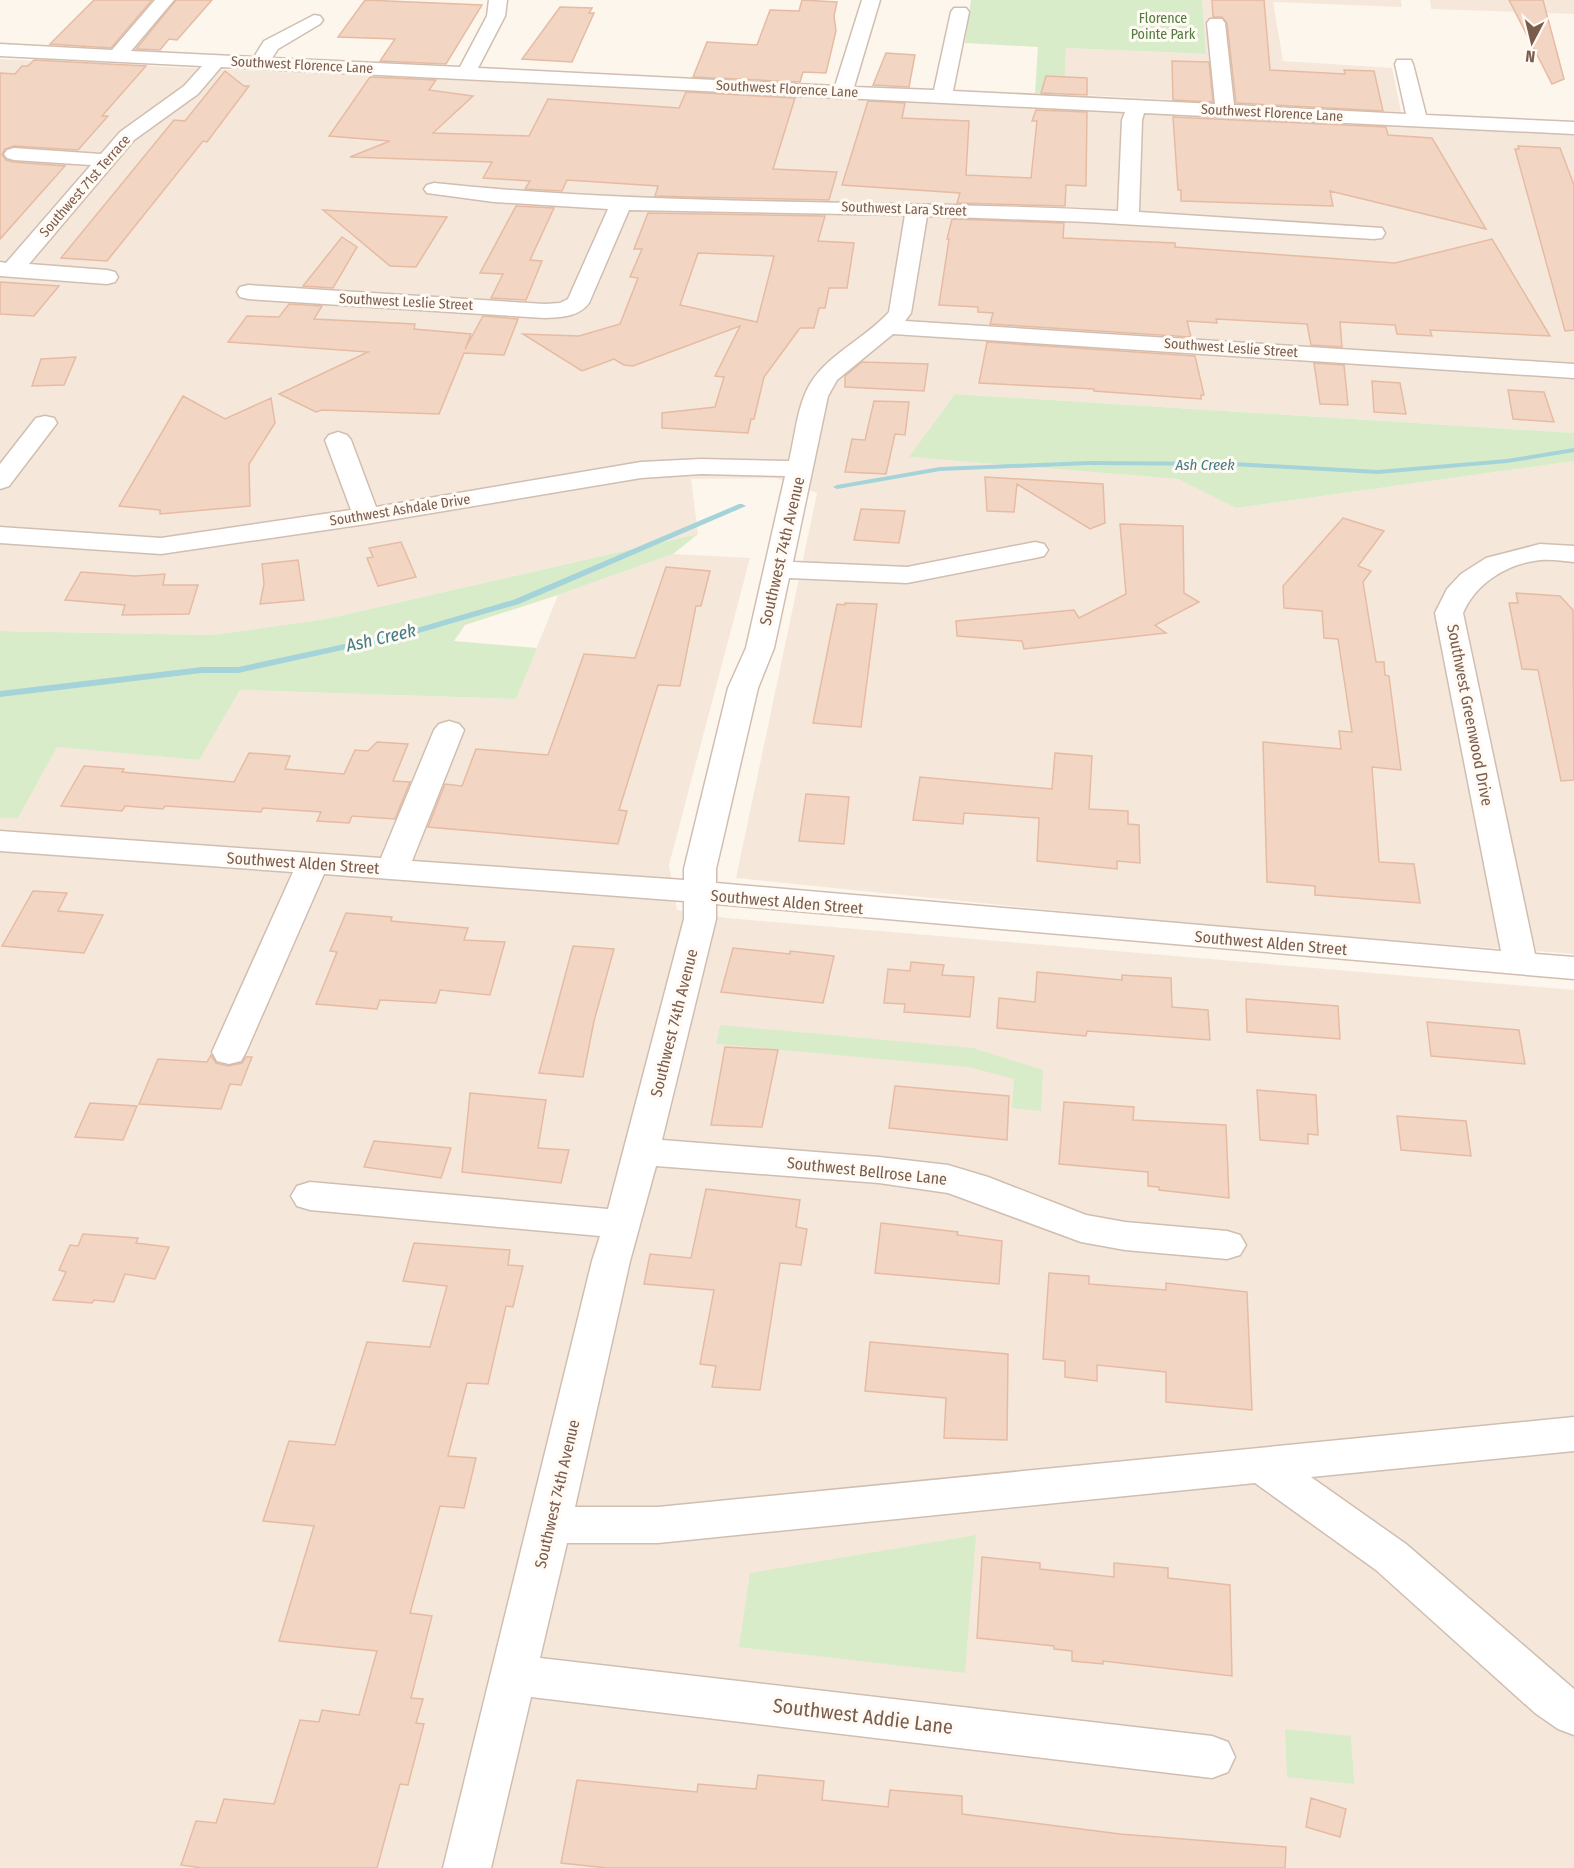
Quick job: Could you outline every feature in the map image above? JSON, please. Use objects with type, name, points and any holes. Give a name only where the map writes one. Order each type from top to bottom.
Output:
[{"type":"street","points":[[118,55],[165,0]]},
{"type":"street","points":[[466,73],[496,16],[498,0]]},
{"type":"street","points":[[843,92],[871,0]]},
{"type":"street","points":[[942,97],[960,12]]},
{"type":"street","points":[[259,63],[271,45],[314,20]]},
{"type":"street","points":[[1216,23],[1225,111]]},
{"type":"street","name":"Southwest Florence Lane","points":[[0,50],[1574,128]]},
{"type":"street","name":"Southwest 71st Terrace","points":[[6,270],[137,128],[191,90],[216,61]]},
{"type":"street","points":[[1404,64],[1417,120]]},
{"type":"street","points":[[1128,218],[1132,120],[1137,106]]},
{"type":"street","points":[[14,154],[106,160]]},
{"type":"street","name":"Southwest Lara Street","points":[[434,189],[621,203],[917,209],[1128,218],[1374,233]]},
{"type":"street","name":"Southwest Leslie Street","points":[[248,292],[544,311],[565,310],[578,303],[621,203]]},
{"type":"street","name":"Southwest 74th Avenue","points":[[467,1868],[611,1261],[623,1224],[700,920],[700,869],[743,688],[760,648],[816,396],[821,385],[840,365],[888,327],[900,313],[917,209]]},
{"type":"street","points":[[6,270],[107,277]]},
{"type":"street","name":"Southwest Leslie Street","points":[[888,327],[1574,371]]},
{"type":"street","points":[[0,481],[45,423]]},
{"type":"street","points":[[338,440],[366,516]]},
{"type":"street","name":"Southwest Ashdale Drive","points":[[0,535],[161,546],[366,516],[641,470],[728,466],[800,470]]},
{"type":"street","points":[[778,569],[907,575],[1035,550]]},
{"type":"street","name":"Southwest Greenwood Drive","points":[[1520,963],[1449,613],[1457,595],[1471,580],[1496,564],[1540,552],[1574,554]]},
{"type":"street","points":[[393,869],[448,730]]},
{"type":"street","name":"Southwest Alden Street","points":[[0,841],[653,888],[700,894],[1574,968]]},
{"type":"street","points":[[229,1052],[313,863]]},
{"type":"street","name":"Southwest Bellrose Lane","points":[[641,1152],[879,1170],[948,1179],[975,1186],[1081,1228],[1125,1236],[1227,1245]]},
{"type":"street","points":[[310,1196],[623,1224]]},
{"type":"street","points":[[550,1525],[658,1525],[1263,1467],[1574,1434]]},
{"type":"street","points":[[1263,1467],[1391,1557],[1551,1699],[1574,1714]]},
{"type":"street","name":"Southwest Addie Lane","points":[[514,1675],[1212,1757]]},
{"type":"shaded area","points":[[1202,0],[1401,0],[1402,7],[1273,2],[1283,61],[1392,68],[1401,112],[1064,94],[1066,48],[1206,54]]},
{"type":"shaded area","points":[[1430,0],[1574,0],[1574,14],[1431,9]]},
{"type":"shaded area","points":[[0,59],[1574,135],[1574,433],[956,394],[909,457],[1178,479],[1236,508],[1574,461],[1574,954],[1228,928],[736,878],[817,493],[776,478],[691,479],[698,534],[326,619],[213,635],[0,631]]},
{"type":"shaded area","points":[[673,554],[750,558],[669,865],[677,910],[727,918],[1574,990],[1574,1868],[0,1868],[0,818],[18,818],[57,746],[198,760],[240,690],[516,699],[558,595]]},
{"type":"green space","name":"Florence Pointe Park","points":[[971,0],[1202,0],[1206,54],[1066,48],[1064,94],[1035,93],[1038,47],[965,43]]},
{"type":"green space","points":[[955,394],[1574,433],[1574,461],[1236,508],[1178,479],[909,457]]},
{"type":"green space","points":[[698,534],[673,554],[465,625],[454,641],[537,648],[516,699],[240,690],[199,760],[57,747],[18,818],[0,818],[0,631],[213,635],[326,619]]},
{"type":"green space","points":[[720,1025],[973,1048],[1043,1070],[1041,1111],[1012,1108],[1014,1079],[969,1067],[716,1044]]},
{"type":"green space","points":[[976,1535],[965,1673],[739,1647],[750,1573]]},
{"type":"green space","points":[[1285,1729],[1351,1736],[1354,1784],[1287,1777]]},
{"type":"building","points":[[94,0],[152,0],[111,48],[50,44]]},
{"type":"building","points":[[176,0],[212,0],[177,40],[169,39],[160,50],[136,49]]},
{"type":"building","points":[[365,0],[482,5],[446,64],[380,61],[395,39],[338,37]]},
{"type":"building","points":[[802,0],[837,2],[834,16],[836,31],[826,73],[803,72],[800,82],[693,77],[707,42],[757,45],[770,10],[799,11]]},
{"type":"building","points":[[1212,0],[1264,0],[1270,70],[1345,74],[1344,70],[1374,71],[1383,111],[1236,103],[1227,23],[1222,17],[1213,17]]},
{"type":"building","points":[[1509,0],[1543,0],[1564,79],[1552,84]]},
{"type":"building","points":[[560,7],[592,8],[589,13],[594,13],[572,62],[522,59]]},
{"type":"building","points":[[886,53],[915,55],[909,87],[873,85]]},
{"type":"building","points":[[34,60],[146,66],[102,116],[108,116],[78,150],[14,146],[5,149],[2,155],[6,160],[13,162],[65,166],[0,239],[0,73],[15,74],[22,66],[28,66]]},
{"type":"building","points":[[1172,61],[1209,62],[1213,102],[1173,100]]},
{"type":"building","points":[[225,71],[244,86],[249,86],[207,142],[203,141],[107,261],[61,258],[174,120],[185,121]]},
{"type":"building","points":[[1046,76],[1087,78],[1087,95],[1041,93]]},
{"type":"building","points":[[370,77],[436,80],[429,90],[473,96],[433,133],[529,136],[548,99],[679,108],[686,92],[795,98],[773,169],[837,172],[829,200],[655,196],[658,186],[567,180],[562,191],[525,189],[530,181],[483,178],[492,162],[350,157],[390,141],[329,136]]},
{"type":"building","points":[[868,101],[905,103],[902,118],[969,121],[966,175],[1031,178],[1037,121],[1032,121],[1036,110],[1087,112],[1086,186],[1066,185],[1065,206],[957,203],[960,193],[842,185]]},
{"type":"building","points":[[1173,117],[1386,127],[1388,135],[1432,138],[1486,229],[1330,191],[1333,206],[1181,201],[1181,190],[1178,190]]},
{"type":"building","points":[[1518,146],[1560,148],[1574,185],[1574,330],[1565,331],[1515,149],[1519,149]]},
{"type":"building","points":[[516,206],[554,208],[530,260],[542,261],[526,300],[491,298],[503,274],[480,273]]},
{"type":"building","points":[[323,210],[447,217],[416,267],[390,266]]},
{"type":"building","points":[[648,213],[825,216],[818,241],[854,243],[847,288],[829,288],[825,308],[819,308],[814,328],[800,328],[764,377],[754,419],[751,419],[748,433],[662,428],[662,413],[715,407],[724,377],[715,376],[740,326],[633,366],[624,365],[614,359],[582,371],[523,334],[579,336],[620,324],[638,278],[630,277],[642,249],[634,249]],"holes":[[[698,253],[774,256],[757,322],[680,305]]]},
{"type":"building","points":[[952,219],[1064,223],[1063,238],[1175,243],[1175,247],[1395,263],[1492,239],[1550,336],[1430,330],[1432,336],[1397,334],[1395,325],[1340,322],[1342,347],[1311,345],[1307,324],[1216,319],[1217,323],[1187,321],[1191,337],[990,324],[993,313],[978,312],[978,307],[939,305],[949,239],[947,239]]},
{"type":"building","points":[[342,237],[357,247],[333,288],[303,286]]},
{"type":"building","points":[[0,282],[59,286],[34,316],[0,314]]},
{"type":"building","points":[[289,304],[322,306],[314,319],[415,324],[414,329],[471,334],[465,349],[483,316],[518,319],[504,355],[464,353],[439,414],[322,410],[316,412],[279,394],[368,352],[228,342],[247,316],[279,317]]},
{"type":"building","points":[[987,342],[1195,356],[1204,395],[1201,395],[1201,399],[1094,391],[1094,389],[979,383]]},
{"type":"building","points":[[76,357],[64,385],[32,386],[41,359]]},
{"type":"building","points":[[862,362],[928,364],[924,391],[845,387],[845,376]]},
{"type":"building","points":[[1314,363],[1344,365],[1348,405],[1320,404]]},
{"type":"building","points":[[1372,381],[1400,383],[1406,414],[1374,412]]},
{"type":"building","points":[[1508,390],[1544,392],[1554,422],[1513,419]]},
{"type":"building","points":[[183,396],[225,419],[271,398],[275,423],[249,464],[250,506],[160,514],[160,510],[119,506]]},
{"type":"building","points":[[874,401],[909,402],[905,435],[895,434],[886,474],[845,472],[852,439],[865,440]]},
{"type":"building","points":[[985,477],[1103,484],[1105,523],[1090,529],[1017,484],[1014,512],[987,511]]},
{"type":"building","points":[[861,509],[905,511],[899,543],[854,540]]},
{"type":"building","points":[[1343,518],[1384,531],[1358,566],[1371,571],[1363,582],[1376,662],[1384,662],[1385,675],[1389,676],[1401,770],[1372,767],[1379,862],[1414,864],[1420,903],[1315,895],[1315,886],[1267,882],[1263,742],[1341,749],[1339,731],[1352,732],[1338,639],[1324,638],[1322,611],[1284,608],[1283,586]]},
{"type":"building","points":[[1120,524],[1183,526],[1184,593],[1199,602],[1155,625],[1166,633],[1024,649],[1022,641],[957,636],[956,621],[1074,610],[1079,618],[1126,594]]},
{"type":"building","points":[[401,542],[416,577],[378,586],[367,558],[373,557],[369,548]]},
{"type":"building","points":[[298,560],[304,600],[260,604],[264,584],[262,564]]},
{"type":"building","points":[[666,567],[710,571],[701,606],[696,606],[680,686],[658,685],[619,810],[627,811],[618,844],[428,827],[445,784],[462,786],[476,749],[548,755],[584,654],[635,658]]},
{"type":"building","points":[[81,572],[135,576],[165,574],[163,585],[198,585],[189,614],[122,615],[125,605],[65,600]]},
{"type":"building","points":[[1516,593],[1560,596],[1573,610],[1574,780],[1561,781],[1538,670],[1522,669],[1509,603],[1518,603]]},
{"type":"building","points":[[845,603],[877,604],[861,727],[813,723],[837,604],[845,605]]},
{"type":"building","points":[[377,742],[408,744],[393,781],[410,782],[395,819],[352,816],[349,823],[317,821],[321,812],[263,808],[261,812],[125,806],[122,811],[61,806],[84,766],[124,769],[122,772],[234,782],[249,753],[290,756],[285,769],[344,774],[355,750],[368,751]]},
{"type":"building","points":[[1055,753],[1092,756],[1089,809],[1128,811],[1128,824],[1139,825],[1140,863],[1117,861],[1117,869],[1037,861],[1039,818],[964,813],[963,824],[913,820],[920,777],[1052,789]]},
{"type":"building","points":[[806,794],[849,797],[844,844],[799,841]]},
{"type":"building","points":[[33,891],[67,893],[58,911],[103,915],[84,953],[2,946]]},
{"type":"building","points":[[346,913],[392,917],[391,921],[468,928],[464,940],[505,942],[490,995],[440,990],[436,1003],[380,1000],[377,1009],[316,1004],[337,952],[330,951]]},
{"type":"building","points":[[573,946],[614,949],[594,1021],[583,1077],[539,1073]]},
{"type":"building","points":[[733,948],[834,956],[823,1003],[721,992]]},
{"type":"building","points":[[911,962],[944,965],[942,975],[974,977],[970,1017],[904,1012],[905,1004],[884,1003],[888,969],[910,971]]},
{"type":"building","points":[[1037,972],[1122,980],[1122,975],[1171,978],[1172,1007],[1208,1010],[1210,1040],[1087,1031],[1086,1036],[997,1028],[999,998],[1035,1002]]},
{"type":"building","points":[[1246,999],[1338,1006],[1340,1039],[1247,1032]]},
{"type":"building","points":[[1427,1022],[1519,1030],[1525,1064],[1431,1056]]},
{"type":"building","points":[[725,1047],[778,1050],[762,1127],[711,1125]]},
{"type":"building","points":[[211,1055],[216,1063],[228,1066],[242,1063],[246,1057],[252,1057],[241,1085],[230,1084],[221,1109],[139,1104],[158,1059],[207,1062]]},
{"type":"building","points":[[895,1086],[1009,1096],[1007,1140],[889,1128]]},
{"type":"building","points":[[1257,1090],[1316,1095],[1318,1135],[1308,1134],[1308,1144],[1260,1140]]},
{"type":"building","points":[[470,1093],[546,1100],[538,1148],[569,1150],[561,1183],[462,1172]]},
{"type":"building","points":[[1064,1102],[1134,1107],[1133,1120],[1226,1125],[1229,1198],[1159,1190],[1159,1187],[1148,1186],[1148,1172],[1059,1164]]},
{"type":"building","points":[[90,1103],[137,1106],[123,1140],[75,1137]]},
{"type":"building","points":[[1397,1116],[1466,1121],[1471,1156],[1401,1150]]},
{"type":"building","points":[[374,1141],[451,1148],[441,1178],[364,1167]]},
{"type":"building","points":[[706,1189],[800,1200],[796,1227],[807,1229],[801,1265],[780,1263],[760,1390],[712,1387],[716,1366],[700,1364],[714,1290],[644,1284],[650,1254],[691,1258]]},
{"type":"building","points":[[881,1223],[958,1232],[957,1235],[1002,1241],[999,1284],[875,1273]]},
{"type":"building","points":[[83,1234],[138,1238],[136,1243],[169,1247],[155,1279],[125,1274],[114,1302],[53,1300],[66,1272],[59,1270],[70,1245],[78,1246]]},
{"type":"building","points":[[414,1243],[510,1250],[508,1265],[523,1266],[513,1307],[506,1306],[488,1384],[467,1383],[448,1456],[476,1458],[464,1508],[440,1506],[410,1613],[432,1616],[411,1698],[423,1699],[416,1723],[424,1724],[408,1785],[400,1784],[377,1868],[202,1868],[181,1865],[196,1821],[216,1823],[224,1799],[274,1804],[300,1720],[319,1722],[322,1710],[359,1715],[377,1651],[279,1641],[314,1526],[263,1521],[289,1441],[335,1445],[367,1342],[430,1347],[447,1286],[403,1281]]},
{"type":"building","points":[[1049,1273],[1089,1276],[1089,1284],[1166,1290],[1166,1283],[1247,1292],[1252,1410],[1166,1402],[1166,1372],[1097,1365],[1097,1381],[1065,1377],[1065,1361],[1043,1359]]},
{"type":"building","points":[[870,1342],[1008,1354],[1007,1440],[944,1438],[946,1398],[865,1391]]},
{"type":"building","points":[[982,1557],[1040,1563],[1040,1569],[1114,1577],[1114,1563],[1168,1568],[1168,1578],[1230,1585],[1232,1676],[1103,1661],[1103,1664],[1072,1661],[1072,1651],[1054,1649],[1054,1646],[977,1638]]},
{"type":"building","points":[[758,1775],[824,1781],[822,1800],[888,1807],[890,1790],[962,1796],[962,1814],[1120,1834],[1286,1847],[1285,1868],[607,1868],[561,1863],[577,1780],[697,1792],[698,1784],[756,1789]]},
{"type":"building","points":[[1311,1798],[1346,1809],[1340,1837],[1306,1827]]},
{"type":"waterway","name":"Ash Creek","points":[[837,487],[940,469],[1089,463],[1233,464],[1378,472],[1507,461],[1574,450]]},
{"type":"waterway","name":"Ash Creek","points":[[0,694],[202,670],[238,670],[412,632],[516,602],[742,506]]}]
